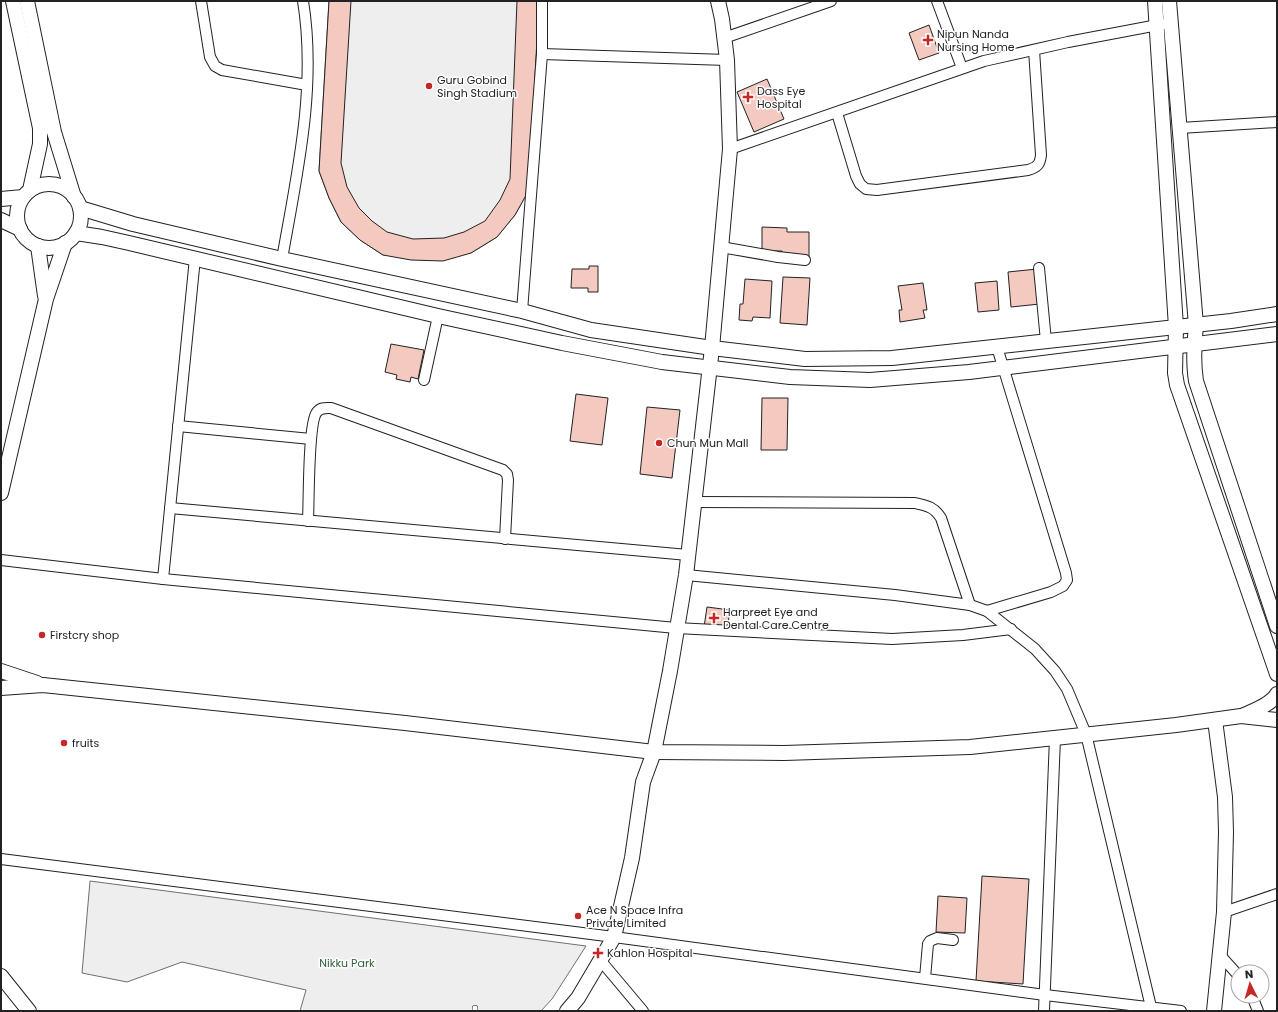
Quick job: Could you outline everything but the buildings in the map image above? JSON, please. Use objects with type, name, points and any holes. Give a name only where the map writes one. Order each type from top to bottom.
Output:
[{"type":"street","points":[[13,1],[40,128],[40,144],[27,194],[18,208],[17,215],[20,229],[24,236],[38,246],[50,248],[65,243],[76,233],[80,222],[77,202],[54,132],[27,1]]},
{"type":"street","points":[[201,1],[210,57],[215,66],[222,70],[307,85]]},
{"type":"street","points":[[282,259],[303,144],[308,51],[303,1]]},
{"type":"street","points":[[522,311],[542,54],[542,1]]},
{"type":"street","points":[[567,1011],[578,998],[614,937],[632,858],[642,782],[654,752],[670,671],[686,575],[710,368],[730,149],[727,60],[718,1]]},
{"type":"street","points":[[724,38],[831,1]]},
{"type":"street","points":[[937,1],[962,68]]},
{"type":"street","points":[[1155,1],[1176,327],[1175,373],[1177,385],[1277,674]]},
{"type":"street","points":[[1169,1],[1196,325],[1194,345],[1196,381],[1277,626]]},
{"type":"street","points":[[730,149],[838,113],[984,61],[1157,24],[1171,23]]},
{"type":"street","points":[[838,113],[856,176],[860,184],[866,189],[877,190],[1028,170],[1037,167],[1040,162],[1041,155],[1034,50]]},
{"type":"street","points":[[542,54],[727,60]]},
{"type":"street","points":[[1180,128],[1277,122]]},
{"type":"street","points":[[1,199],[27,194],[40,185],[51,184],[65,188],[77,202],[133,224],[282,259],[522,311],[590,330],[712,348],[805,359],[892,358],[1196,325],[1277,314]]},
{"type":"street","points":[[1,220],[20,229]]},
{"type":"street","points":[[76,233],[109,238],[438,316],[570,345],[662,362],[790,377],[870,380],[969,372],[1277,334]]},
{"type":"street","points":[[1,493],[46,299],[65,243]]},
{"type":"street","points":[[38,246],[46,299]]},
{"type":"street","points":[[721,247],[805,260]]},
{"type":"street","points":[[234,267],[236,248]]},
{"type":"street","points":[[163,579],[195,258]]},
{"type":"street","points":[[1039,268],[1046,341]]},
{"type":"street","points":[[424,380],[438,316]]},
{"type":"street","points":[[987,611],[1051,592],[1063,586],[1067,580],[997,346]]},
{"type":"street","points":[[308,521],[311,439],[316,412],[321,408],[331,408],[503,470],[507,474],[508,480],[505,539]]},
{"type":"street","points":[[178,426],[311,439]]},
{"type":"street","points":[[694,502],[916,503],[930,506],[937,511],[941,518],[970,604]]},
{"type":"street","points":[[170,508],[688,555]]},
{"type":"street","points":[[1,560],[163,579],[676,628],[892,639],[963,635],[1011,629]]},
{"type":"street","points":[[686,575],[895,595],[970,604],[987,611],[1035,649],[1055,671],[1067,689],[1086,734],[1151,1007]]},
{"type":"street","points":[[1,671],[43,684],[405,723],[654,752],[784,753],[970,747],[1241,716],[1277,720]]},
{"type":"street","points":[[1,688],[43,684]]},
{"type":"street","points":[[1241,716],[1266,704],[1276,697],[1277,694]]},
{"type":"street","points":[[1214,720],[1224,797],[1226,832],[1224,912],[1214,1011]]},
{"type":"street","points":[[1044,1011],[1055,738]]},
{"type":"street","points":[[1,859],[614,937],[1045,995],[1181,1011]]},
{"type":"street","points":[[1224,912],[1277,894]]},
{"type":"street","points":[[925,978],[928,944],[930,941],[937,938],[953,940]]},
{"type":"street","points":[[1219,954],[1230,966]]},
{"type":"street","points":[[601,961],[643,1011]]},
{"type":"street","points":[[1,976],[29,1011]]},
{"type":"green space","name":"Guru Gobind Singh Stadium","points":[[329,1],[539,1],[529,190],[515,215],[497,237],[471,253],[383,255],[360,240],[341,222],[329,198],[319,171]]},
{"type":"green space","name":"Nikku Park","points":[[90,881],[586,946],[552,999],[541,1011],[300,1011],[306,990],[182,962],[127,982],[82,973]]},
{"type":"place","name":"Nipun Nanda Nursing Home","points":[[928,40]]},
{"type":"place","name":"Guru Gobind Singh Stadium","points":[[429,86]]},
{"type":"place","name":"Dass Eye Hospital","points":[[748,97]]},
{"type":"place","name":"Chun Mun Mall","points":[[659,443]]},
{"type":"place","name":"Harpreet Eye and Dental Care Centre","points":[[714,618]]},
{"type":"place","name":"Firstcry shop","points":[[42,635]]},
{"type":"place","name":"fruits","points":[[64,743]]},
{"type":"place","name":"Ace N Space Infra Private Limited","points":[[578,916]]},
{"type":"place","name":"Kahlon Hospital","points":[[598,953]]}]
